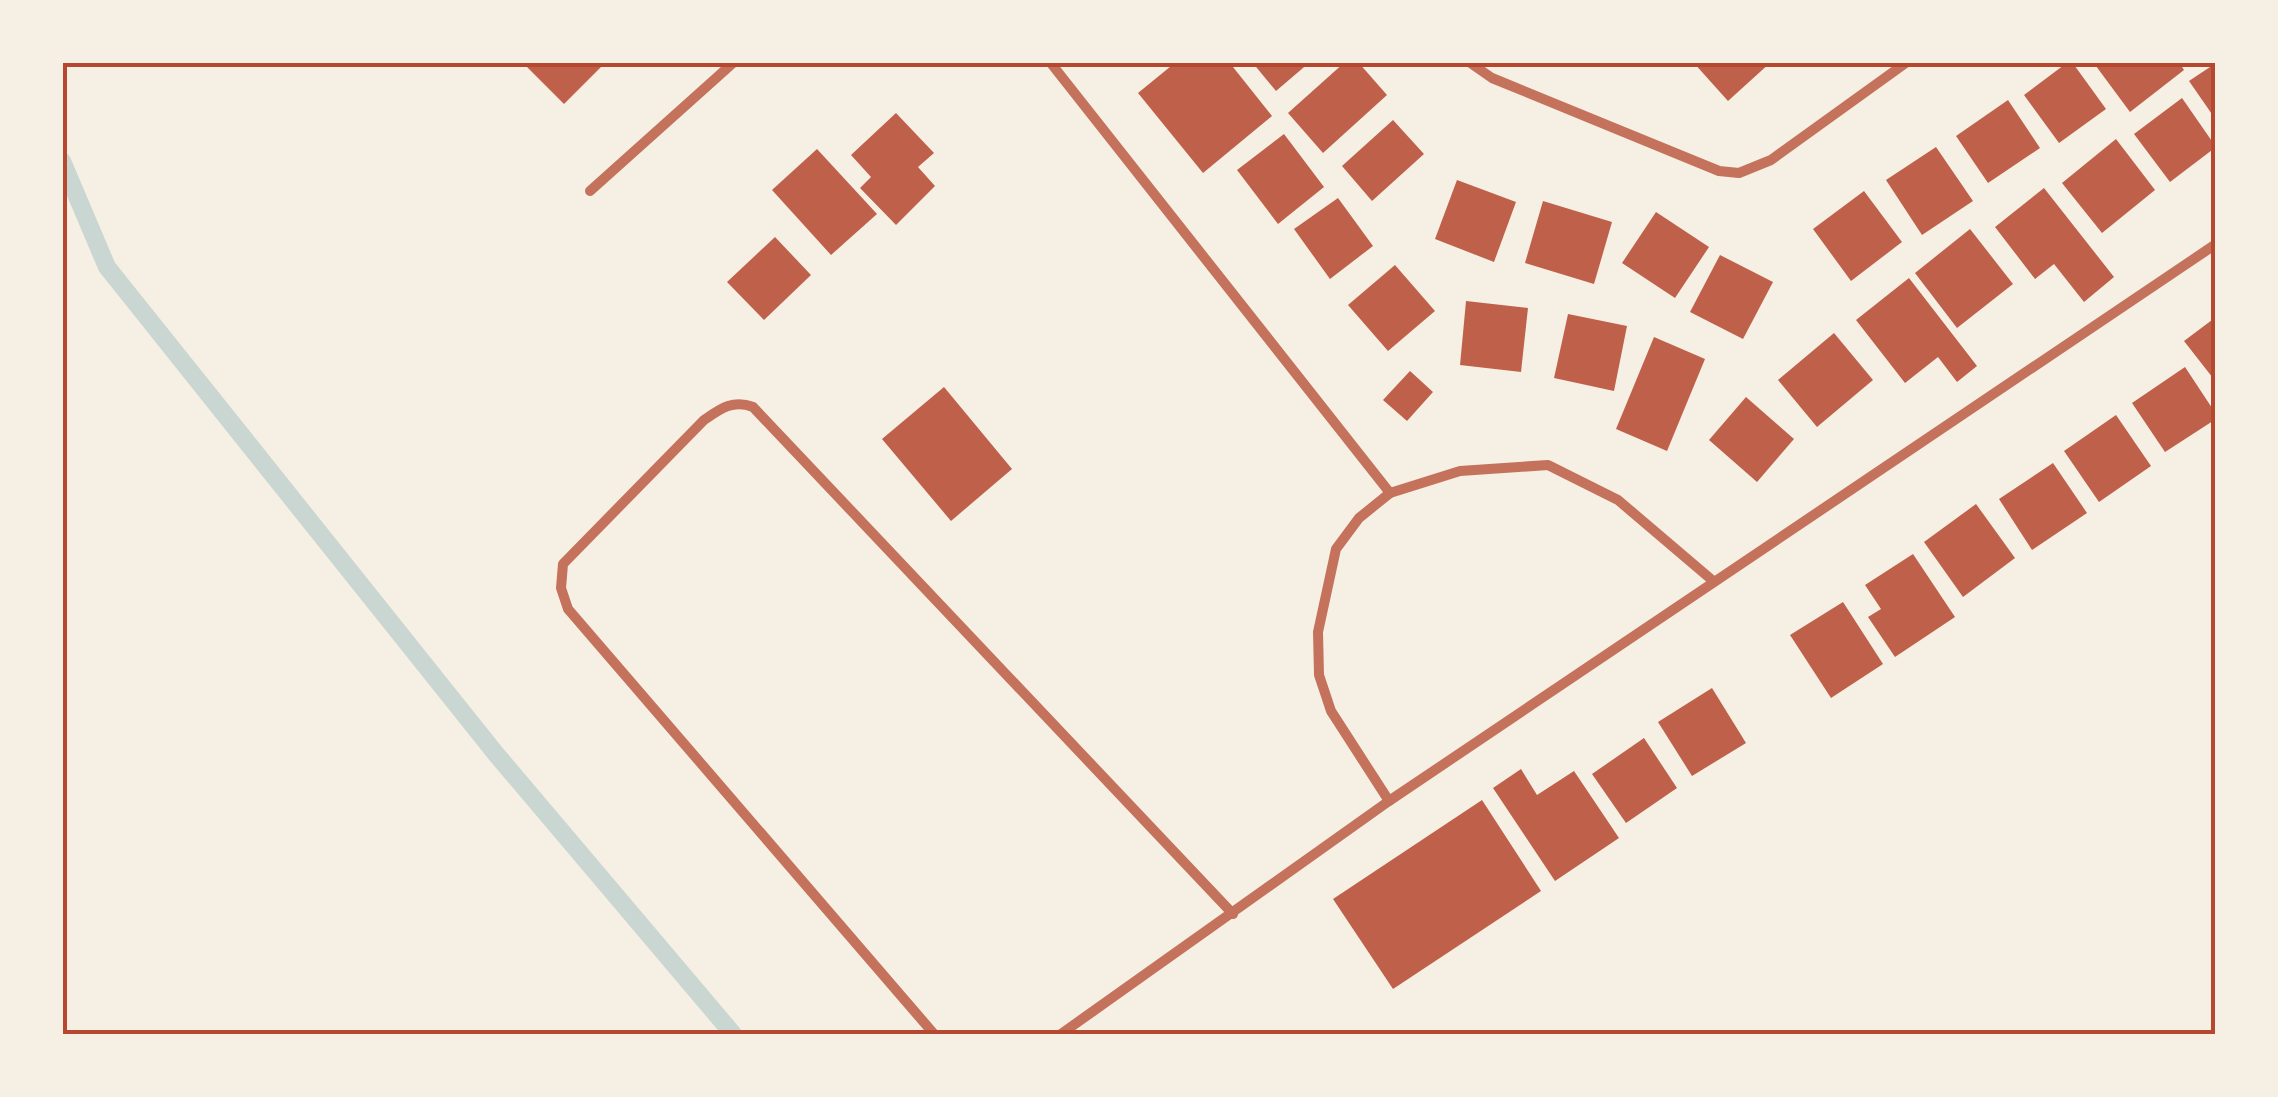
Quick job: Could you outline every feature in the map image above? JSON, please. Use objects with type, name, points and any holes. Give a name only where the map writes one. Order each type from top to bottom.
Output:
[{"type":"street","points":[[590,190],[734,62]]},
{"type":"street","points":[[1050,62],[1390,492]]},
{"type":"street","points":[[1470,62],[1492,78],[1579,114],[1718,171],[1739,173],[1772,160],[1906,63]]},
{"type":"street","points":[[1061,1034],[1389,801],[1712,580],[2216,244]]},
{"type":"street","points":[[934,1034],[568,609],[562,588],[562,564],[704,420],[726,406],[739,403],[753,407],[1233,914]]},
{"type":"street","points":[[1389,801],[1331,711],[1319,675],[1318,632],[1336,548],[1358,518],[1390,492],[1460,471],[1548,466],[1618,500],[1712,580]]},
{"type":"building","points":[[522,62],[606,62],[564,104]]},
{"type":"building","points":[[1176,62],[1229,62],[1272,116],[1203,173],[1138,93]]},
{"type":"building","points":[[1252,62],[1310,62],[1276,91]]},
{"type":"building","points":[[1345,62],[1358,62],[1387,95],[1323,153],[1288,113]]},
{"type":"building","points":[[1693,62],[1771,62],[1728,101]]},
{"type":"building","points":[[2072,62],[2106,109],[2059,143],[2024,95]]},
{"type":"building","points":[[2093,62],[2179,62],[2184,70],[2130,112]]},
{"type":"building","points":[[2216,63],[2216,120],[2189,81]]},
{"type":"building","points":[[2182,98],[2216,147],[2170,182],[2134,134]]},
{"type":"building","points":[[2008,100],[2040,148],[1988,183],[1956,136]]},
{"type":"building","points":[[896,113],[934,153],[918,167],[935,186],[896,225],[860,188],[871,177],[851,155]]},
{"type":"building","points":[[1393,120],[1424,154],[1372,201],[1342,166]]},
{"type":"building","points":[[1284,134],[1324,187],[1278,224],[1237,170]]},
{"type":"building","points":[[2116,139],[2155,190],[2102,233],[2062,183]]},
{"type":"building","points":[[1936,147],[1973,201],[1922,235],[1886,180]]},
{"type":"building","points":[[817,149],[877,214],[831,255],[772,190]]},
{"type":"building","points":[[1457,180],[1516,202],[1494,262],[1435,239]]},
{"type":"building","points":[[2044,188],[2114,277],[2084,302],[2054,264],[2035,279],[1995,227]]},
{"type":"building","points":[[1864,191],[1902,242],[1851,281],[1813,229]]},
{"type":"building","points":[[1338,198],[1373,246],[1330,279],[1294,229]]},
{"type":"building","points":[[1543,201],[1612,222],[1594,284],[1525,263]]},
{"type":"building","points":[[1656,212],[1709,247],[1675,298],[1622,263]]},
{"type":"building","points":[[1970,229],[2013,284],[1957,328],[1915,273]]},
{"type":"building","points":[[775,237],[811,275],[764,320],[727,282]]},
{"type":"building","points":[[1720,255],[1773,282],[1743,339],[1690,312]]},
{"type":"building","points":[[1395,265],[1435,311],[1388,351],[1348,305]]},
{"type":"building","points":[[1909,278],[1977,366],[1957,382],[1938,357],[1905,383],[1856,320]]},
{"type":"building","points":[[1466,301],[1528,308],[1521,372],[1460,365]]},
{"type":"building","points":[[1568,314],[1627,326],[1614,391],[1554,378]]},
{"type":"building","points":[[2216,317],[2216,382],[2184,341]]},
{"type":"building","points":[[1834,333],[1873,380],[1817,427],[1778,380]]},
{"type":"building","points":[[1654,337],[1705,359],[1667,451],[1616,429]]},
{"type":"building","points":[[2185,367],[2216,419],[2165,452],[2132,403]]},
{"type":"building","points":[[1410,371],[1433,392],[1407,421],[1383,400]]},
{"type":"building","points":[[944,387],[1012,469],[951,521],[882,439]]},
{"type":"building","points":[[1746,397],[1794,439],[1757,482],[1709,440]]},
{"type":"building","points":[[2116,415],[2151,466],[2099,502],[2064,451]]},
{"type":"building","points":[[2053,463],[2087,513],[2032,550],[1999,499]]},
{"type":"building","points":[[1976,504],[2015,558],[1963,597],[1924,542]]},
{"type":"building","points":[[1913,554],[1955,617],[1895,657],[1868,617],[1881,609],[1865,585]]},
{"type":"building","points":[[1843,602],[1883,664],[1831,698],[1790,635]]},
{"type":"building","points":[[1712,688],[1746,743],[1692,776],[1658,722]]},
{"type":"building","points":[[1644,738],[1677,788],[1626,823],[1592,774]]},
{"type":"building","points":[[1521,769],[1537,795],[1574,771],[1619,838],[1555,881],[1493,788]]},
{"type":"building","points":[[1482,800],[1541,891],[1393,989],[1333,899]]},
{"type":"waterway","points":[[62,161],[107,267],[496,754],[733,1034]]}]
